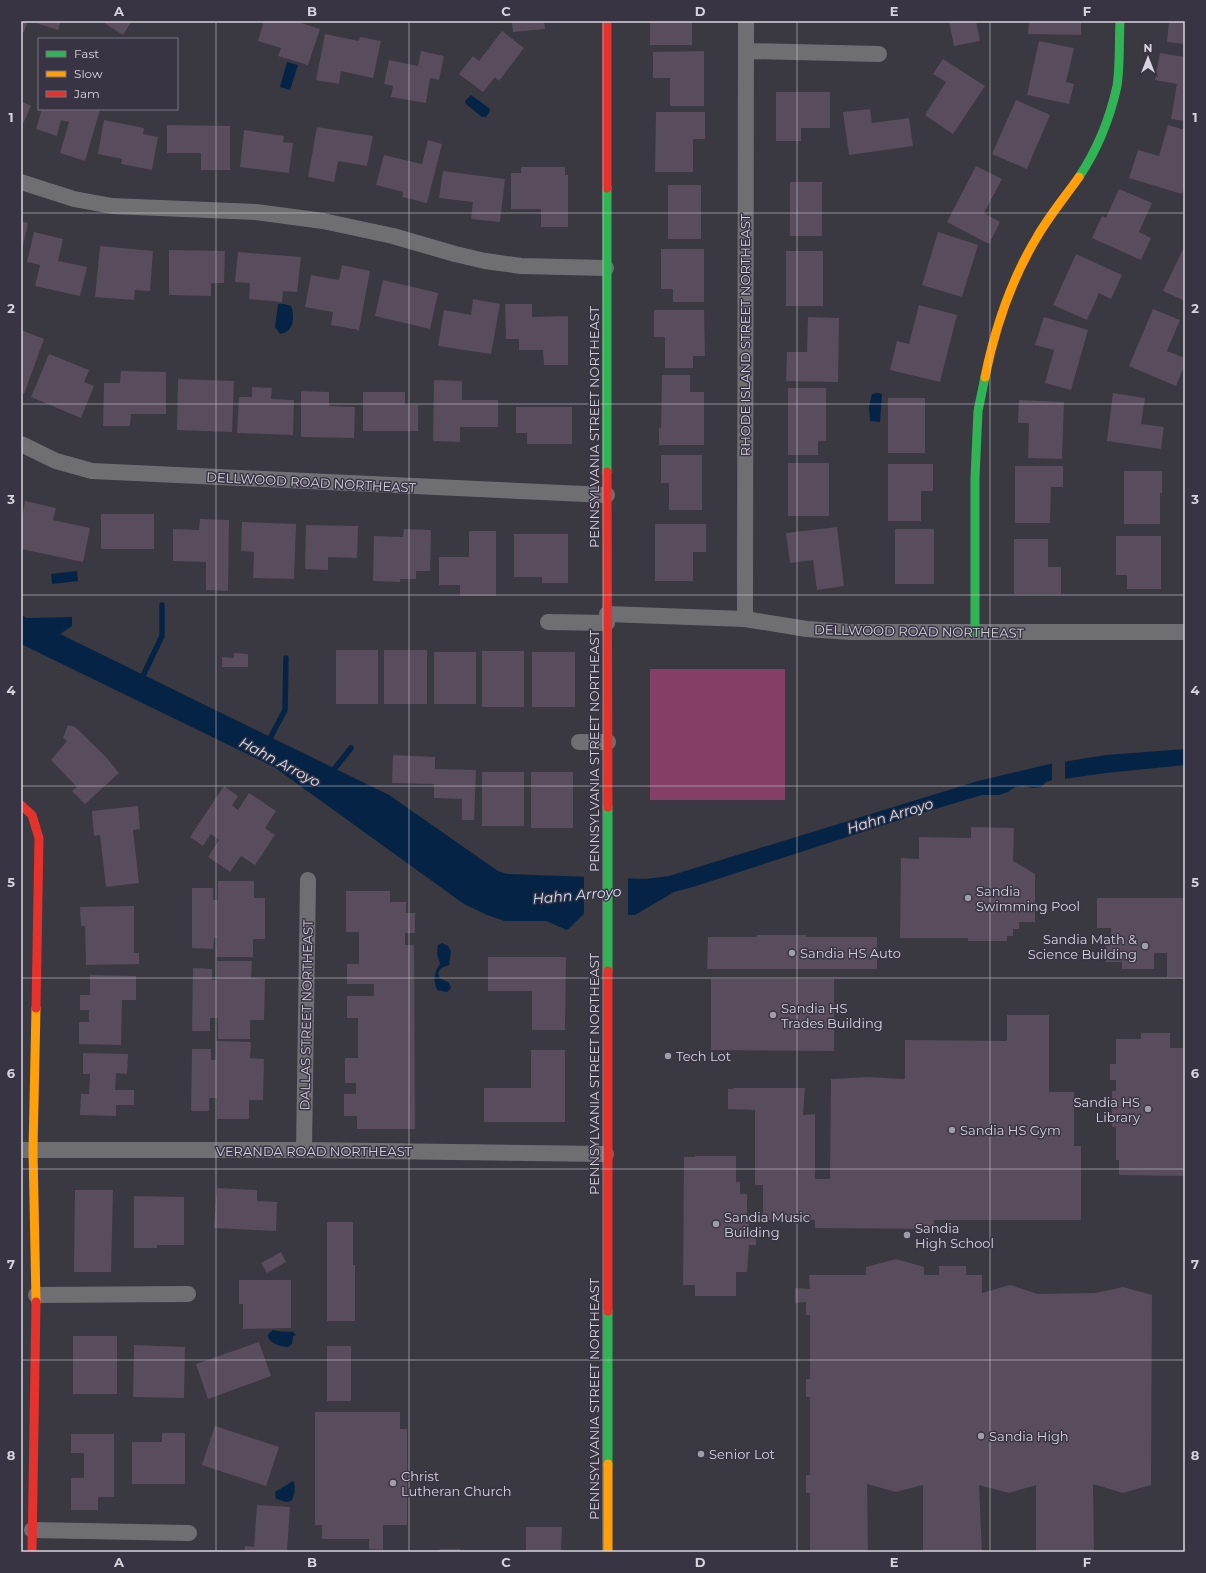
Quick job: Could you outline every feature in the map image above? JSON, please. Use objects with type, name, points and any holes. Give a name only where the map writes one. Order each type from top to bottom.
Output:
[{"type":"street","name":"PENNSYLVANIA STREET NORTHEAST","points":[[607,21],[606,268],[608,742],[606,1154],[608,1552]]},
{"type":"street","name":"RHODE ISLAND STREET NORTHEAST","points":[[745,619],[746,21]]},
{"type":"street","points":[[975,633],[975,478],[978,410],[989,358],[1003,310],[1019,272],[1037,237],[1088,163],[1105,128],[1116,85],[1120,21]]},
{"type":"street","points":[[746,52],[879,54]]},
{"type":"street","points":[[21,182],[74,199],[112,206],[256,212],[323,221],[387,234],[485,261],[521,266],[606,268]]},
{"type":"street","name":"DELLWOOD ROAD NORTHEAST","points":[[21,444],[56,461],[92,472],[607,495]]},
{"type":"street","name":"DELLWOOD ROAD NORTHEAST","points":[[548,622],[607,619],[745,619],[807,629],[850,632],[1185,632]]},
{"type":"street","points":[[579,742],[608,742]]},
{"type":"street","points":[[24,806],[36,821],[39,838],[27,1150],[36,1295],[32,1552]]},
{"type":"street","name":"DALLAS STREET NORTHEAST","points":[[304,1150],[308,880]]},
{"type":"street","name":"VERANDA ROAD NORTHEAST","points":[[27,1150],[304,1150],[606,1154]]},
{"type":"street","points":[[36,1295],[188,1294]]},
{"type":"street","points":[[32,1530],[189,1533]]},
{"type":"shaded area","points":[[650,669],[785,669],[785,800],[650,800]]},
{"type":"water","points":[[287,62],[298,65],[290,90],[280,87]]},
{"type":"water","points":[[471,95],[489,108],[490,111],[486,117],[482,117],[466,104],[465,101]]},
{"type":"water","points":[[278,304],[291,306],[293,315],[291,327],[285,333],[280,334],[275,327]]},
{"type":"water","points":[[872,394],[882,394],[880,422],[870,421],[869,407]]},
{"type":"water","points":[[77,571],[78,581],[52,584],[51,574]]},
{"type":"water","name":"Hahn Arroyo","points":[[21,615],[27,618],[72,617],[72,626],[60,634],[389,795],[498,871],[507,874],[646,879],[669,876],[978,781],[1050,764],[1106,755],[1185,749],[1185,765],[1106,773],[1050,781],[1046,782],[1041,787],[1015,787],[1008,792],[999,795],[982,795],[674,892],[635,915],[584,914],[567,930],[546,921],[505,921],[487,915],[464,904],[274,767],[21,644]]},
{"type":"water","points":[[442,943],[448,946],[451,951],[449,965],[441,968],[438,973],[440,978],[449,983],[451,988],[447,992],[437,990],[435,983],[435,973],[440,964],[437,953],[438,945]]},
{"type":"water","points":[[273,1330],[292,1331],[296,1335],[293,1336],[292,1344],[285,1347],[272,1342],[268,1337],[268,1334]]},
{"type":"water","points":[[293,1481],[295,1491],[291,1501],[287,1502],[276,1499],[275,1492]]},
{"type":"pier","points":[[1065,760],[1065,781],[1052,783],[1052,762]]},
{"type":"pier","points":[[584,875],[628,876],[628,916],[584,916]]},
{"type":"building","points":[[21,21],[28,21],[24,32],[21,31]]},
{"type":"building","points":[[30,21],[61,21],[58,30]]},
{"type":"building","points":[[101,21],[132,21],[123,35]]},
{"type":"building","points":[[264,21],[295,21],[320,29],[308,65],[278,56],[281,48],[258,41]]},
{"type":"building","points":[[512,21],[544,21],[545,29],[513,32]]},
{"type":"building","points":[[650,21],[692,21],[692,45],[650,45]]},
{"type":"building","points":[[949,21],[976,21],[980,41],[954,46]]},
{"type":"building","points":[[1029,21],[1081,21],[1081,35],[1028,34]]},
{"type":"building","points":[[1169,21],[1185,21],[1185,44],[1167,42]]},
{"type":"building","points":[[502,31],[524,48],[499,81],[495,77],[483,92],[459,74],[473,56],[479,61]]},
{"type":"building","points":[[325,34],[359,41],[360,37],[381,41],[373,78],[341,71],[339,84],[316,80]]},
{"type":"building","points":[[1039,41],[1074,48],[1066,82],[1074,84],[1069,104],[1027,95]]},
{"type":"building","points":[[421,51],[444,56],[439,80],[430,78],[426,103],[391,97],[393,86],[384,84],[389,60],[418,66]]},
{"type":"building","points":[[704,51],[704,106],[670,106],[670,78],[653,78],[653,52]]},
{"type":"building","points":[[1160,53],[1185,57],[1185,121],[1171,119],[1177,84],[1155,80]]},
{"type":"building","points":[[943,59],[985,86],[953,134],[925,115],[946,82],[933,74]]},
{"type":"building","points":[[776,92],[830,92],[830,128],[801,128],[801,141],[776,141]]},
{"type":"building","points":[[1016,100],[1050,115],[1027,169],[992,154]]},
{"type":"building","points":[[21,101],[31,106],[21,128]]},
{"type":"building","points":[[870,109],[872,123],[909,118],[913,146],[849,155],[843,112]]},
{"type":"building","points":[[42,110],[100,110],[85,161],[60,153],[69,122],[61,120],[57,136],[36,129]]},
{"type":"building","points":[[656,112],[705,112],[705,139],[693,139],[693,172],[655,172]]},
{"type":"building","points":[[104,120],[144,128],[143,134],[158,137],[152,170],[121,164],[122,159],[98,154]]},
{"type":"building","points":[[167,125],[230,126],[230,170],[201,170],[201,153],[167,153]]},
{"type":"building","points":[[1168,125],[1185,130],[1185,184],[1182,194],[1129,178],[1138,150],[1159,156]]},
{"type":"building","points":[[317,127],[373,136],[367,166],[338,161],[334,182],[308,177]]},
{"type":"building","points":[[244,130],[284,136],[283,142],[293,143],[289,173],[240,167]]},
{"type":"building","points":[[428,140],[442,144],[427,203],[402,197],[403,192],[376,185],[384,155],[422,164]]},
{"type":"building","points":[[976,166],[1002,179],[984,213],[1000,222],[989,244],[947,222]]},
{"type":"building","points":[[521,167],[565,167],[565,175],[568,175],[568,227],[541,227],[541,209],[511,209],[511,173],[521,173]]},
{"type":"building","points":[[443,171],[505,179],[500,222],[471,219],[473,202],[439,198]]},
{"type":"building","points":[[790,182],[822,182],[822,236],[790,236]]},
{"type":"building","points":[[668,185],[701,185],[701,239],[668,239]]},
{"type":"building","points":[[1119,189],[1152,203],[1139,232],[1151,238],[1141,260],[1092,238],[1102,216],[1106,218]]},
{"type":"building","points":[[21,221],[28,223],[22,250],[21,250]]},
{"type":"building","points":[[34,232],[63,239],[58,261],[87,267],[80,296],[35,286],[40,265],[27,262]]},
{"type":"building","points":[[938,232],[978,245],[962,297],[922,285]]},
{"type":"building","points":[[1185,245],[1185,301],[1163,291]]},
{"type":"building","points":[[100,246],[153,251],[150,291],[135,290],[134,300],[95,297]]},
{"type":"building","points":[[661,249],[704,249],[704,302],[673,302],[673,289],[661,289]]},
{"type":"building","points":[[169,250],[225,251],[224,283],[211,283],[211,296],[169,295]]},
{"type":"building","points":[[786,251],[823,251],[823,306],[786,306]]},
{"type":"building","points":[[238,252],[301,257],[297,292],[283,291],[282,302],[249,299],[250,283],[235,282]]},
{"type":"building","points":[[1076,254],[1122,275],[1111,299],[1099,293],[1087,320],[1053,305]]},
{"type":"building","points":[[342,265],[370,271],[359,330],[331,325],[333,312],[305,307],[311,275],[339,280]]},
{"type":"building","points":[[383,280],[438,293],[430,329],[375,316]]},
{"type":"building","points":[[473,299],[500,304],[491,354],[438,346],[444,310],[471,315]]},
{"type":"building","points":[[505,304],[532,304],[532,317],[568,316],[568,365],[544,365],[543,350],[519,350],[519,339],[506,339]]},
{"type":"building","points":[[919,305],[957,315],[940,382],[890,370],[897,341],[909,344]]},
{"type":"building","points":[[1153,309],[1180,320],[1167,351],[1185,358],[1185,364],[1176,386],[1129,366]]},
{"type":"building","points":[[654,310],[704,310],[705,356],[693,356],[693,368],[665,368],[665,337],[654,337]]},
{"type":"building","points":[[808,317],[839,318],[838,382],[786,381],[787,352],[807,352]]},
{"type":"building","points":[[1044,317],[1088,330],[1071,390],[1045,383],[1054,350],[1035,345]]},
{"type":"building","points":[[21,330],[44,339],[24,394],[21,393]]},
{"type":"building","points":[[49,354],[89,370],[84,382],[94,386],[81,418],[31,397]]},
{"type":"building","points":[[121,371],[166,372],[166,414],[131,414],[130,426],[103,426],[104,383],[120,383]]},
{"type":"building","points":[[662,375],[690,375],[690,392],[704,392],[704,445],[659,445],[659,428],[661,428]]},
{"type":"building","points":[[178,379],[234,381],[232,432],[177,430]]},
{"type":"building","points":[[434,380],[462,381],[462,400],[498,400],[498,427],[460,427],[460,442],[433,441]]},
{"type":"building","points":[[252,387],[272,388],[271,399],[294,400],[293,435],[237,433],[239,397],[252,397]]},
{"type":"building","points":[[788,388],[826,388],[826,441],[818,441],[818,455],[788,455]]},
{"type":"building","points":[[301,391],[329,392],[329,406],[355,407],[354,438],[301,437]]},
{"type":"building","points":[[363,392],[405,392],[405,405],[418,405],[418,431],[363,431]]},
{"type":"building","points":[[1113,393],[1145,398],[1141,424],[1164,427],[1161,449],[1107,441]]},
{"type":"building","points":[[888,398],[925,398],[925,453],[888,453]]},
{"type":"building","points":[[1019,400],[1064,402],[1062,459],[1028,458],[1029,423],[1018,423]]},
{"type":"building","points":[[516,407],[572,407],[572,444],[527,444],[527,433],[516,433]]},
{"type":"building","points":[[661,455],[702,455],[702,510],[669,510],[669,483],[661,483]]},
{"type":"building","points":[[788,463],[829,463],[829,516],[788,516]]},
{"type":"building","points":[[888,464],[933,464],[933,491],[921,491],[921,521],[888,521]]},
{"type":"building","points":[[1015,466],[1063,466],[1063,487],[1051,487],[1050,523],[1015,523]]},
{"type":"building","points":[[1124,471],[1162,471],[1160,524],[1124,524]]},
{"type":"building","points":[[25,501],[56,508],[53,520],[90,528],[83,562],[21,549],[21,522]]},
{"type":"building","points":[[101,514],[154,514],[154,549],[101,549]]},
{"type":"building","points":[[200,519],[229,520],[228,591],[206,590],[206,562],[173,561],[173,529],[199,530]]},
{"type":"building","points":[[242,522],[296,524],[294,579],[253,578],[254,552],[241,551]]},
{"type":"building","points":[[655,524],[706,524],[706,552],[693,552],[693,581],[655,581]]},
{"type":"building","points":[[306,525],[358,526],[357,558],[328,557],[328,570],[305,569]]},
{"type":"building","points":[[837,527],[844,586],[817,590],[813,560],[790,563],[786,533]]},
{"type":"building","points":[[404,529],[431,530],[430,571],[416,571],[416,579],[400,579],[400,582],[373,581],[374,536],[403,537]]},
{"type":"building","points":[[895,529],[934,529],[934,584],[895,584]]},
{"type":"building","points":[[469,531],[496,531],[496,596],[460,596],[460,585],[439,585],[439,557],[469,557]]},
{"type":"building","points":[[514,534],[568,534],[568,583],[542,583],[542,577],[514,577]]},
{"type":"building","points":[[1116,536],[1161,536],[1161,589],[1127,589],[1127,575],[1116,575]]},
{"type":"building","points":[[1014,539],[1048,539],[1048,567],[1061,567],[1061,594],[1014,594]]},
{"type":"building","points":[[336,650],[378,650],[378,704],[336,704]]},
{"type":"building","points":[[384,650],[427,650],[427,704],[384,704]]},
{"type":"building","points":[[482,651],[524,651],[524,707],[482,707]]},
{"type":"building","points":[[434,652],[476,652],[476,704],[434,704]]},
{"type":"building","points":[[532,652],[575,652],[575,707],[532,707]]},
{"type":"building","points":[[234,653],[248,654],[248,667],[222,667],[222,657],[234,658]]},
{"type":"building","points":[[68,725],[75,727],[105,756],[119,773],[85,804],[72,791],[77,787],[51,760],[67,741],[63,738]]},
{"type":"building","points":[[393,755],[435,757],[435,769],[476,770],[474,820],[462,820],[462,799],[434,798],[434,784],[392,783]]},
{"type":"building","points":[[482,772],[524,772],[524,826],[482,826]]},
{"type":"building","points":[[531,772],[573,772],[573,828],[531,828]]},
{"type":"building","points":[[224,786],[238,796],[232,805],[238,810],[249,793],[276,811],[265,828],[275,835],[255,865],[241,856],[230,872],[208,857],[219,840],[211,834],[203,846],[190,837]]},
{"type":"building","points":[[138,806],[140,829],[133,830],[139,883],[106,887],[100,835],[94,836],[92,811]]},
{"type":"building","name":"Sandia Swimming Pool","points":[[971,827],[1014,828],[1013,861],[1035,874],[1035,922],[1019,922],[1019,929],[1013,929],[1013,936],[1007,936],[1007,941],[968,941],[968,938],[900,938],[901,858],[919,859],[919,837],[971,838]]},
{"type":"building","points":[[218,881],[254,881],[254,898],[265,898],[265,939],[253,939],[253,957],[216,957],[217,938],[214,938],[213,949],[192,948],[192,888],[213,888],[213,900],[218,900]]},
{"type":"building","points":[[346,891],[390,891],[390,902],[406,902],[406,913],[415,913],[415,933],[405,933],[405,945],[414,945],[415,1129],[357,1129],[357,1116],[344,1116],[344,1094],[356,1094],[356,1083],[345,1083],[345,1058],[358,1058],[358,1018],[347,1018],[347,996],[374,996],[374,984],[347,984],[347,964],[359,964],[359,932],[346,932]]},
{"type":"building","name":"Sandia Math & Science Building","points":[[1097,898],[1185,898],[1185,977],[1167,977],[1167,953],[1154,953],[1154,969],[1122,969],[1122,962],[1106,962],[1106,939],[1111,939],[1111,928],[1097,928]]},
{"type":"building","points":[[134,906],[134,953],[139,953],[139,964],[86,965],[85,926],[81,926],[80,907]]},
{"type":"building","name":"Sandia HS Auto","points":[[757,935],[877,937],[877,969],[707,969],[708,937],[757,937]]},
{"type":"building","points":[[488,957],[566,957],[565,1030],[532,1030],[532,991],[488,991]]},
{"type":"building","points":[[217,961],[252,961],[251,978],[265,979],[264,1020],[250,1020],[250,1039],[218,1039],[218,1018],[210,1018],[210,1031],[192,1031],[193,968],[212,969],[212,980],[217,980]]},
{"type":"building","points":[[90,975],[136,976],[136,1000],[122,1000],[121,1045],[79,1044],[79,1022],[89,1022],[89,1010],[80,1010],[80,995],[90,995]]},
{"type":"building","name":"Sandia HS Trades Building","points":[[711,979],[834,979],[834,1051],[711,1050]]},
{"type":"building","name":"Sandia HS Gym","points":[[1007,1015],[1049,1015],[1049,1092],[1074,1092],[1074,1146],[1081,1146],[1081,1220],[934,1220],[934,1229],[815,1228],[815,1220],[763,1220],[763,1185],[755,1185],[755,1110],[728,1109],[728,1089],[805,1088],[803,1115],[815,1114],[815,1179],[830,1179],[831,1079],[867,1077],[905,1079],[905,1040],[1007,1041]]},
{"type":"building","name":"Sandia HS Library","points":[[1141,1033],[1170,1033],[1170,1048],[1185,1048],[1185,1176],[1119,1175],[1119,1160],[1116,1160],[1116,1127],[1112,1127],[1112,1091],[1116,1091],[1116,1080],[1110,1080],[1110,1064],[1116,1064],[1116,1039],[1141,1039]]},
{"type":"building","points":[[216,1041],[251,1042],[250,1058],[264,1059],[263,1100],[249,1100],[249,1119],[217,1119],[217,1098],[209,1098],[209,1111],[191,1111],[192,1049],[211,1049],[211,1060],[216,1060]]},
{"type":"building","points":[[531,1050],[565,1050],[565,1122],[484,1122],[484,1088],[531,1088]]},
{"type":"building","points":[[83,1053],[128,1054],[127,1074],[116,1073],[115,1090],[134,1090],[134,1105],[116,1105],[116,1116],[80,1115],[81,1094],[89,1094],[90,1074],[83,1074]]},
{"type":"building","name":"Sandia Music Building","points":[[736,1156],[736,1182],[740,1182],[740,1194],[747,1194],[747,1219],[749,1219],[749,1229],[756,1229],[756,1245],[749,1245],[747,1272],[736,1272],[736,1296],[695,1296],[695,1285],[683,1285],[684,1157]]},
{"type":"building","points":[[217,1188],[257,1190],[257,1201],[277,1202],[276,1231],[214,1228]]},
{"type":"building","points":[[75,1190],[113,1190],[111,1272],[74,1272]]},
{"type":"building","points":[[134,1196],[184,1197],[184,1245],[157,1245],[157,1248],[134,1248]]},
{"type":"building","points":[[327,1222],[353,1222],[355,1321],[327,1321]]},
{"type":"building","points":[[281,1252],[286,1262],[267,1273],[261,1263]]},
{"type":"building","name":"Sandia High","points":[[896,1259],[924,1267],[924,1275],[939,1275],[939,1266],[966,1266],[966,1275],[982,1275],[982,1293],[1010,1285],[1038,1294],[1095,1293],[1123,1287],[1152,1295],[1151,1485],[1123,1493],[1093,1484],[1094,1552],[1036,1552],[1036,1485],[1009,1493],[979,1485],[982,1552],[923,1552],[923,1485],[896,1492],[867,1484],[868,1552],[810,1552],[810,1493],[806,1493],[806,1475],[810,1475],[810,1397],[806,1397],[806,1379],[810,1379],[810,1315],[806,1315],[806,1302],[795,1303],[795,1288],[810,1289],[809,1275],[866,1275],[866,1267]]},
{"type":"building","points":[[239,1280],[291,1280],[291,1328],[243,1329],[243,1304],[239,1304]]},
{"type":"building","points":[[73,1336],[117,1336],[117,1394],[73,1394]]},
{"type":"building","points":[[259,1342],[271,1376],[208,1399],[196,1364]]},
{"type":"building","points":[[134,1345],[185,1347],[184,1398],[133,1397]]},
{"type":"building","points":[[327,1346],[351,1346],[351,1401],[327,1401]]},
{"type":"building","points":[[315,1412],[400,1412],[400,1429],[407,1429],[407,1525],[383,1525],[383,1550],[369,1549],[369,1539],[322,1539],[322,1525],[315,1525]]},
{"type":"building","points":[[215,1426],[279,1447],[266,1486],[202,1465]]},
{"type":"building","points":[[162,1433],[185,1433],[185,1484],[132,1484],[132,1442],[162,1442]]},
{"type":"building","points":[[71,1434],[114,1434],[114,1497],[98,1497],[98,1510],[71,1510],[71,1478],[84,1478],[84,1453],[71,1453]]},
{"type":"building","points":[[257,1505],[290,1507],[287,1552],[244,1552],[245,1546],[254,1547]]},
{"type":"building","points":[[526,1527],[562,1527],[561,1552],[526,1552]]},
{"type":"building","points":[[440,1549],[460,1549],[462,1552],[437,1552]]},
{"type":"waterway","points":[[141,680],[162,636],[162,605]]},
{"type":"waterway","name":"Hahn Arroyo","points":[[268,742],[285,710],[286,658]]},
{"type":"waterway","points":[[331,773],[351,748]]},
{"type":"traffic: fast","points":[[1079,177],[1097,145],[1107,122],[1114,98],[1119,71],[1120,21]]},
{"type":"traffic: fast","points":[[607,188],[607,472]]},
{"type":"traffic: fast","points":[[975,633],[975,478],[978,411],[985,377]]},
{"type":"traffic: fast","points":[[608,807],[608,971]]},
{"type":"traffic: fast","points":[[608,1311],[608,1464]]},
{"type":"traffic: slow","points":[[985,377],[999,323],[1019,270],[1042,229],[1079,177]]},
{"type":"traffic: slow","points":[[36,1008],[33,1150],[36,1302]]},
{"type":"traffic: slow","points":[[608,1464],[608,1552]]},
{"type":"traffic: jam","points":[[607,21],[607,188]]},
{"type":"traffic: jam","points":[[607,472],[608,807]]},
{"type":"traffic: jam","points":[[21,805],[32,815],[39,838],[36,1008]]},
{"type":"traffic: jam","points":[[608,971],[608,1311]]},
{"type":"traffic: jam","points":[[32,1552],[36,1302]]},
{"type":"place","name":"Sandia Swimming Pool","points":[[968,898]]},
{"type":"place","name":"Sandia Math & Science Building","points":[[1145,946]]},
{"type":"place","name":"Sandia HS Auto","points":[[792,953]]},
{"type":"place","name":"Sandia HS Trades Building","points":[[773,1015]]},
{"type":"place","name":"Tech Lot","points":[[668,1056]]},
{"type":"place","name":"Sandia HS Library","points":[[1148,1109]]},
{"type":"place","name":"Sandia HS Gym","points":[[952,1130]]},
{"type":"place","name":"Sandia Music Building","points":[[716,1224]]},
{"type":"place","name":"Sandia High School","points":[[907,1235]]},
{"type":"place","name":"Sandia High","points":[[981,1436]]},
{"type":"place","name":"Senior Lot","points":[[701,1454]]},
{"type":"place","name":"Christ Lutheran Church","points":[[393,1483]]}]
